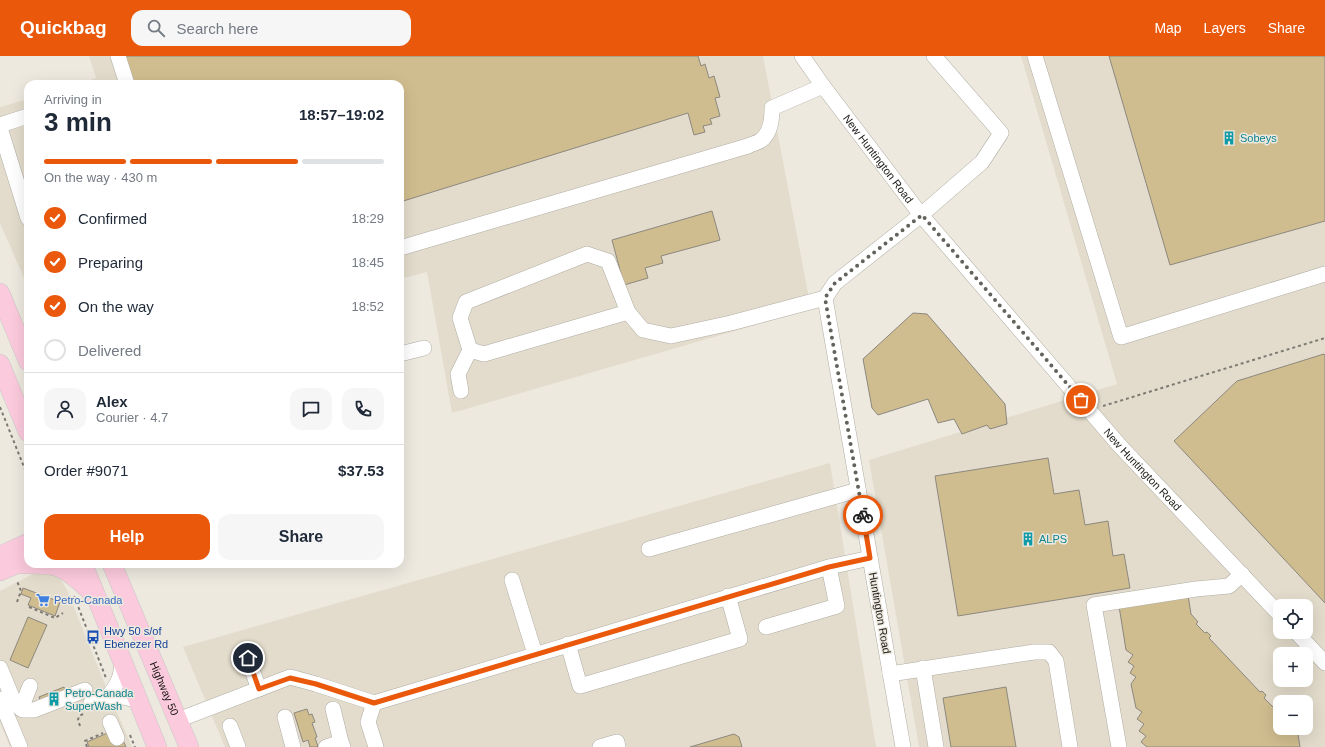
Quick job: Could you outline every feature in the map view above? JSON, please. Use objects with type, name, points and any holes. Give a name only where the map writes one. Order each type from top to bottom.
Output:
[{"type":"main road","points":[[0,293],[24,351]]},
{"type":"main road","points":[[0,364],[24,422]]},
{"type":"main road","points":[[0,556],[23,555]]},
{"type":"main road","points":[[0,571],[23,555]]},
{"type":"main road","points":[[61,568],[71,574],[96,596]]},
{"type":"main road","points":[[85,568],[158,747]]},
{"type":"main road","name":"Highway 50","points":[[114,568],[189,747]]},
{"type":"street","points":[[118,56],[126,80]]},
{"type":"street","name":"New Huntington Road","points":[[802,56],[823,86],[922,215],[1120,446],[1273,607]]},
{"type":"street","points":[[460,391],[458,374],[470,350],[460,318],[466,302],[587,254],[608,261],[628,312],[642,330],[671,336],[731,324],[825,298],[835,283],[922,215],[982,162],[1001,133],[934,56]]},
{"type":"street","points":[[1035,56],[1121,337],[1325,274]]},
{"type":"street","points":[[404,247],[760,141],[767,134],[772,120],[772,108],[823,86]]},
{"type":"street","points":[[24,118],[0,127],[24,205]]},
{"type":"street","name":"Huntington Road","points":[[825,298],[903,747]]},
{"type":"street","points":[[470,350],[484,354],[628,312]]},
{"type":"street","points":[[404,353],[424,348]]},
{"type":"street","points":[[649,550],[858,490]]},
{"type":"street","points":[[178,720],[290,678],[316,684],[374,703],[728,596],[829,567],[870,558]]},
{"type":"street","points":[[766,627],[837,606],[829,567]]},
{"type":"street","points":[[1119,747],[1094,605],[1196,589],[1229,586],[1242,574]]},
{"type":"street","points":[[512,580],[535,654]]},
{"type":"street","points":[[568,644],[580,686],[733,642],[740,639],[728,596]]},
{"type":"street","points":[[1302,639],[1325,664]]},
{"type":"street","points":[[890,674],[1034,652],[1049,652],[1056,661],[1070,747]]},
{"type":"street","points":[[248,658],[259,689]]},
{"type":"street","points":[[110,694],[120,679],[122,661]]},
{"type":"street","points":[[0,668],[15,704],[21,709],[28,711],[88,696],[110,694],[130,698],[139,702]]},
{"type":"street","points":[[923,668],[936,747]]},
{"type":"street","points":[[21,709],[30,686]]},
{"type":"street","points":[[0,699],[20,747]]},
{"type":"street","points":[[374,703],[368,722],[376,747]]},
{"type":"street","points":[[326,747],[342,744],[333,709]]},
{"type":"street","points":[[285,718],[294,747]]},
{"type":"street","points":[[230,726],[238,747]]},
{"type":"street","points":[[600,747],[617,742],[618,747]]},
{"type":"path","points":[[1090,410],[1325,338]]},
{"type":"path","points":[[0,407],[24,467]]},
{"type":"path","points":[[17,602],[21,591],[23,555]]},
{"type":"path","points":[[72,594],[110,694]]},
{"type":"path","points":[[29,607],[55,618],[63,613]]},
{"type":"path","points":[[87,747],[85,741],[116,730],[135,747]]},
{"type":"shaded area","points":[[89,56],[763,56],[811,309],[452,413],[427,272],[404,278],[404,80],[90,80],[96,78]]},
{"type":"shaded area","points":[[1021,56],[1325,56],[1325,747],[919,747],[869,460],[1117,384]]},
{"type":"shaded area","points":[[24,100],[24,278],[0,223],[0,107]]},
{"type":"shaded area","points":[[830,463],[876,747],[225,747],[183,647]]},
{"type":"shaded area","points":[[46,573],[59,577],[67,590],[132,747],[10,747],[0,723],[0,591],[33,574]]},
{"type":"building","points":[[125,56],[698,56],[701,66],[705,64],[709,78],[714,76],[720,97],[715,98],[720,116],[710,119],[712,124],[703,126],[705,132],[694,135],[688,113],[404,201],[404,80],[132,80]]},
{"type":"building","name":"Sobeys","points":[[1109,56],[1325,56],[1325,221],[1170,265]]},
{"type":"building","points":[[712,211],[720,240],[661,256],[663,263],[645,268],[648,278],[624,285],[612,240]]},
{"type":"building","points":[[913,313],[927,314],[1005,404],[1007,424],[990,429],[987,425],[962,434],[954,419],[938,423],[928,399],[878,415],[872,408],[863,359]]},
{"type":"building","points":[[1324,354],[1325,603],[1174,441],[1237,381]]},
{"type":"building","name":"ALPS","points":[[1048,458],[1054,494],[1079,490],[1085,525],[1108,521],[1113,556],[1124,554],[1130,588],[958,616],[935,476]]},
{"type":"building","name":"Petro-Canada","points":[[23,588],[60,602],[55,616],[28,605],[31,598],[21,594]]},
{"type":"building","points":[[1188,595],[1191,614],[1198,622],[1196,624],[1205,633],[1207,632],[1211,636],[1209,638],[1260,692],[1262,691],[1266,695],[1264,698],[1273,707],[1273,735],[1298,735],[1300,747],[1147,747],[1141,742],[1146,736],[1139,731],[1144,724],[1137,719],[1142,712],[1136,708],[1131,684],[1136,677],[1130,673],[1134,666],[1128,662],[1133,655],[1126,650],[1119,606]]},
{"type":"building","points":[[28,617],[47,625],[28,668],[10,660]]},
{"type":"building","name":"Petro-Canada SuperWash","points":[[64,687],[70,700],[44,711],[39,697]]},
{"type":"building","points":[[1006,687],[1016,747],[951,747],[943,698]]},
{"type":"building","points":[[307,709],[309,715],[312,714],[315,722],[312,723],[317,737],[315,738],[317,747],[310,747],[308,740],[303,742],[294,713]]},
{"type":"building","points":[[112,731],[121,736],[126,747],[89,747],[87,742]]},
{"type":"building","points":[[734,734],[739,737],[742,747],[690,747]]},
{"type":"way so far","points":[[863,515],[825,298],[835,283],[922,215],[1081,400]]},
{"type":"place","name":"Sobeys","points":[[1229,138]]},
{"type":"place","name":"ALPS","points":[[1028,539]]},
{"type":"place","name":"Petro-Canada","points":[[43,600]]},
{"type":"place","name":"Hwy 50 s/of Ebenezer Rd","points":[[93,637]]},
{"type":"place","name":"Petro-Canada SuperWash","points":[[54,699]]},
{"type":"route","points":[[248,658],[259,689],[290,678],[316,684],[374,703],[546,650],[829,567],[870,558],[863,515]]}]
